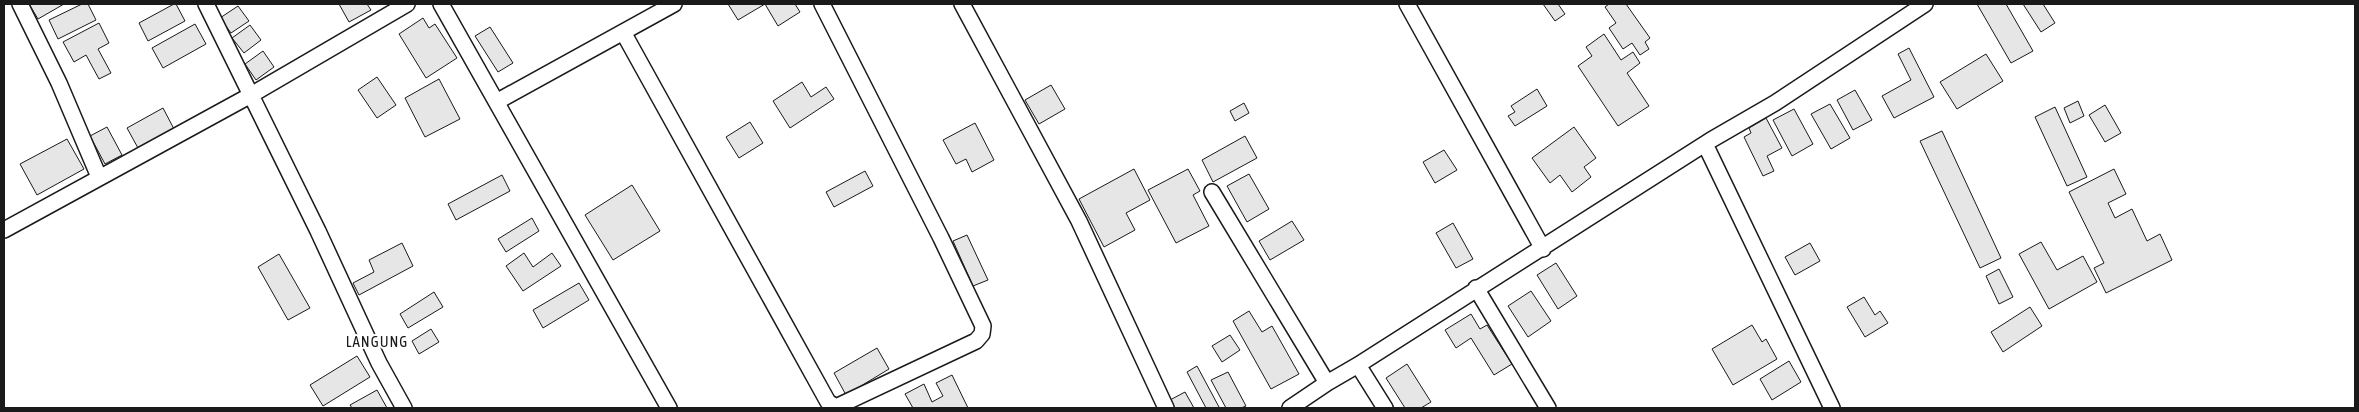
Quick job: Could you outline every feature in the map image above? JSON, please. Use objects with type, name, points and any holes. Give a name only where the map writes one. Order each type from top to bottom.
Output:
[{"type":"street","points":[[20,4],[59,83],[99,177]]},
{"type":"street","points":[[206,4],[318,232],[379,363],[404,408]]},
{"type":"street","points":[[4,230],[251,95],[407,4]]},
{"type":"street","points":[[442,4],[670,408]]},
{"type":"street","points":[[498,101],[674,4]]},
{"type":"street","points":[[623,32],[832,407],[838,406],[976,341],[982,334],[983,326],[934,222],[822,4]]},
{"type":"street","points":[[962,4],[1079,221],[1166,408]]},
{"type":"street","points":[[1407,4],[1542,249]]},
{"type":"street","points":[[1290,408],[1476,288],[1542,249],[1705,144],[1775,103],[1925,4]]},
{"type":"street","points":[[1705,144],[1832,408]]},
{"type":"street","points":[[1212,192],[1327,383]]},
{"type":"street","points":[[1476,288],[1548,408]]},
{"type":"street","points":[[1358,365],[1385,408]]},
{"type":"building","points":[[29,4],[64,4],[38,19]]},
{"type":"building","points":[[82,4],[88,4],[96,20],[58,39],[49,20]]},
{"type":"building","points":[[176,4],[185,21],[148,41],[139,23]]},
{"type":"building","points":[[339,4],[367,4],[371,10],[349,22]]},
{"type":"building","points":[[728,4],[765,4],[738,20]]},
{"type":"building","points":[[765,4],[795,4],[800,12],[778,26]]},
{"type":"building","points":[[1543,4],[1558,4],[1565,14],[1555,21]]},
{"type":"building","points":[[1609,4],[1626,4],[1650,38],[1645,42],[1649,49],[1640,55],[1632,43],[1623,49],[1609,28],[1616,23],[1605,7]]},
{"type":"building","points":[[1977,4],[2006,4],[2033,51],[2011,63]]},
{"type":"building","points":[[2023,4],[2043,4],[2055,23],[2041,32]]},
{"type":"building","points":[[238,6],[249,21],[231,33],[220,18]]},
{"type":"building","points":[[423,18],[429,28],[435,24],[457,58],[426,78],[399,34]]},
{"type":"building","points":[[99,23],[109,43],[98,49],[111,73],[99,79],[86,55],[74,62],[63,42]]},
{"type":"building","points":[[195,24],[206,44],[163,68],[152,48]]},
{"type":"building","points":[[250,25],[261,40],[244,53],[232,38]]},
{"type":"building","points":[[490,27],[513,63],[498,72],[475,36]]},
{"type":"building","points":[[1604,34],[1621,60],[1633,52],[1640,63],[1627,73],[1649,106],[1618,126],[1578,66],[1592,56],[1586,47]]},
{"type":"building","points":[[1909,48],[1934,97],[1894,118],[1882,96],[1911,80],[1898,54]]},
{"type":"building","points":[[263,51],[274,67],[256,80],[245,64]]},
{"type":"building","points":[[1986,54],[2003,81],[1957,109],[1940,82]]},
{"type":"building","points":[[377,77],[396,105],[377,118],[358,90]]},
{"type":"building","points":[[439,79],[460,119],[425,137],[405,98]]},
{"type":"building","points":[[802,82],[811,97],[826,87],[834,99],[790,128],[773,101]]},
{"type":"building","points":[[1051,85],[1065,109],[1039,124],[1025,100]]},
{"type":"building","points":[[1537,89],[1547,106],[1515,126],[1508,116],[1515,112],[1511,106]]},
{"type":"building","points":[[1855,90],[1872,120],[1853,130],[1837,100]]},
{"type":"building","points":[[2078,101],[2084,116],[2070,123],[2064,108]]},
{"type":"building","points":[[1244,103],[1249,113],[1235,121],[1230,111]]},
{"type":"building","points":[[1830,104],[1850,138],[1831,149],[1811,114]]},
{"type":"building","points":[[2105,105],[2121,133],[2105,142],[2089,115]]},
{"type":"building","points":[[2055,107],[2087,177],[2067,186],[2035,117]]},
{"type":"building","points":[[163,108],[174,129],[138,148],[127,128]]},
{"type":"building","points":[[1794,109],[1813,144],[1792,156],[1773,120]]},
{"type":"building","points":[[1766,118],[1782,148],[1767,156],[1774,171],[1763,176],[1744,137],[1751,133],[1749,128]]},
{"type":"building","points":[[750,122],[763,143],[739,158],[726,137]]},
{"type":"building","points":[[975,123],[994,160],[972,172],[966,159],[956,164],[943,140]]},
{"type":"building","points":[[107,127],[122,155],[105,164],[90,136]]},
{"type":"building","points":[[1574,127],[1596,158],[1584,167],[1591,177],[1572,192],[1560,175],[1550,183],[1532,158]]},
{"type":"building","points":[[1942,131],[2001,258],[1980,268],[1920,141]]},
{"type":"building","points":[[1245,136],[1257,158],[1213,182],[1202,160]]},
{"type":"building","points":[[67,139],[84,169],[37,195],[20,164]]},
{"type":"building","points":[[1444,150],[1457,170],[1435,183],[1423,162]]},
{"type":"building","points":[[1134,169],[1150,200],[1126,213],[1135,230],[1104,247],[1079,199]]},
{"type":"building","points":[[1188,169],[1200,191],[1193,195],[1209,226],[1176,243],[1148,190]]},
{"type":"building","points":[[2114,169],[2126,194],[2108,203],[2115,218],[2132,209],[2147,241],[2160,234],[2172,260],[2106,293],[2094,268],[2104,263],[2069,192]]},
{"type":"building","points":[[865,171],[873,186],[834,207],[826,192]]},
{"type":"building","points":[[1249,174],[1269,209],[1247,222],[1227,186]]},
{"type":"building","points":[[502,175],[510,191],[456,220],[448,204]]},
{"type":"building","points":[[632,185],[660,231],[613,260],[585,215]]},
{"type":"building","points":[[532,218],[539,231],[506,252],[498,239]]},
{"type":"building","points":[[1292,221],[1304,240],[1270,260],[1259,241]]},
{"type":"building","points":[[1453,223],[1473,259],[1456,268],[1436,233]]},
{"type":"building","points":[[967,235],[988,280],[973,286],[953,241]]},
{"type":"building","points":[[2041,242],[2057,270],[2083,256],[2097,282],[2049,309],[2019,254]]},
{"type":"building","points":[[402,243],[413,266],[359,295],[353,283],[374,272],[369,260]]},
{"type":"building","points":[[1810,243],[1820,261],[1795,275],[1785,257]]},
{"type":"building","points":[[524,253],[533,267],[552,253],[561,266],[523,291],[506,266]]},
{"type":"building","points":[[279,254],[310,308],[288,320],[258,267]]},
{"type":"building","points":[[1556,263],[1577,296],[1558,309],[1537,275]]},
{"type":"building","points":[[1999,269],[2013,297],[1999,304],[1986,276]]},
{"type":"building","points":[[579,283],[589,300],[543,328],[533,310]]},
{"type":"building","points":[[1531,291],[1551,321],[1528,337],[1508,306]]},
{"type":"building","points":[[434,292],[443,307],[408,328],[400,314]]},
{"type":"building","points":[[1864,297],[1875,315],[1880,311],[1888,323],[1865,337],[1847,307]]},
{"type":"building","points":[[2030,307],[2042,326],[2003,352],[1991,332]]},
{"type":"building","points":[[1249,311],[1262,332],[1272,326],[1299,374],[1271,389],[1233,321]]},
{"type":"building","points":[[1471,314],[1480,329],[1487,325],[1512,364],[1494,375],[1471,338],[1456,348],[1445,330]]},
{"type":"building","points":[[1752,325],[1762,342],[1766,339],[1777,359],[1733,385],[1712,349]]},
{"type":"building","points":[[431,329],[439,342],[419,354],[412,341]]},
{"type":"building","points":[[1230,335],[1240,350],[1222,362],[1212,346]]},
{"type":"building","points":[[877,348],[889,369],[846,395],[834,373]]},
{"type":"building","points":[[357,356],[370,377],[323,406],[310,385]]},
{"type":"building","points":[[1789,361],[1801,382],[1772,400],[1760,379]]},
{"type":"building","points":[[1407,364],[1431,402],[1421,408],[1405,408],[1386,378]]},
{"type":"building","points":[[1197,366],[1219,407],[1206,408],[1187,372]]},
{"type":"building","points":[[1228,372],[1246,406],[1226,408],[1211,380]]},
{"type":"building","points":[[952,375],[968,408],[913,408],[905,394],[924,384],[932,402],[943,396],[936,383]]},
{"type":"building","points":[[377,390],[387,408],[352,408],[350,405]]},
{"type":"building","points":[[1185,392],[1194,408],[1175,408],[1170,400]]},
{"type":"district","name":"LANGUNG","points":[[377,341]]}]
